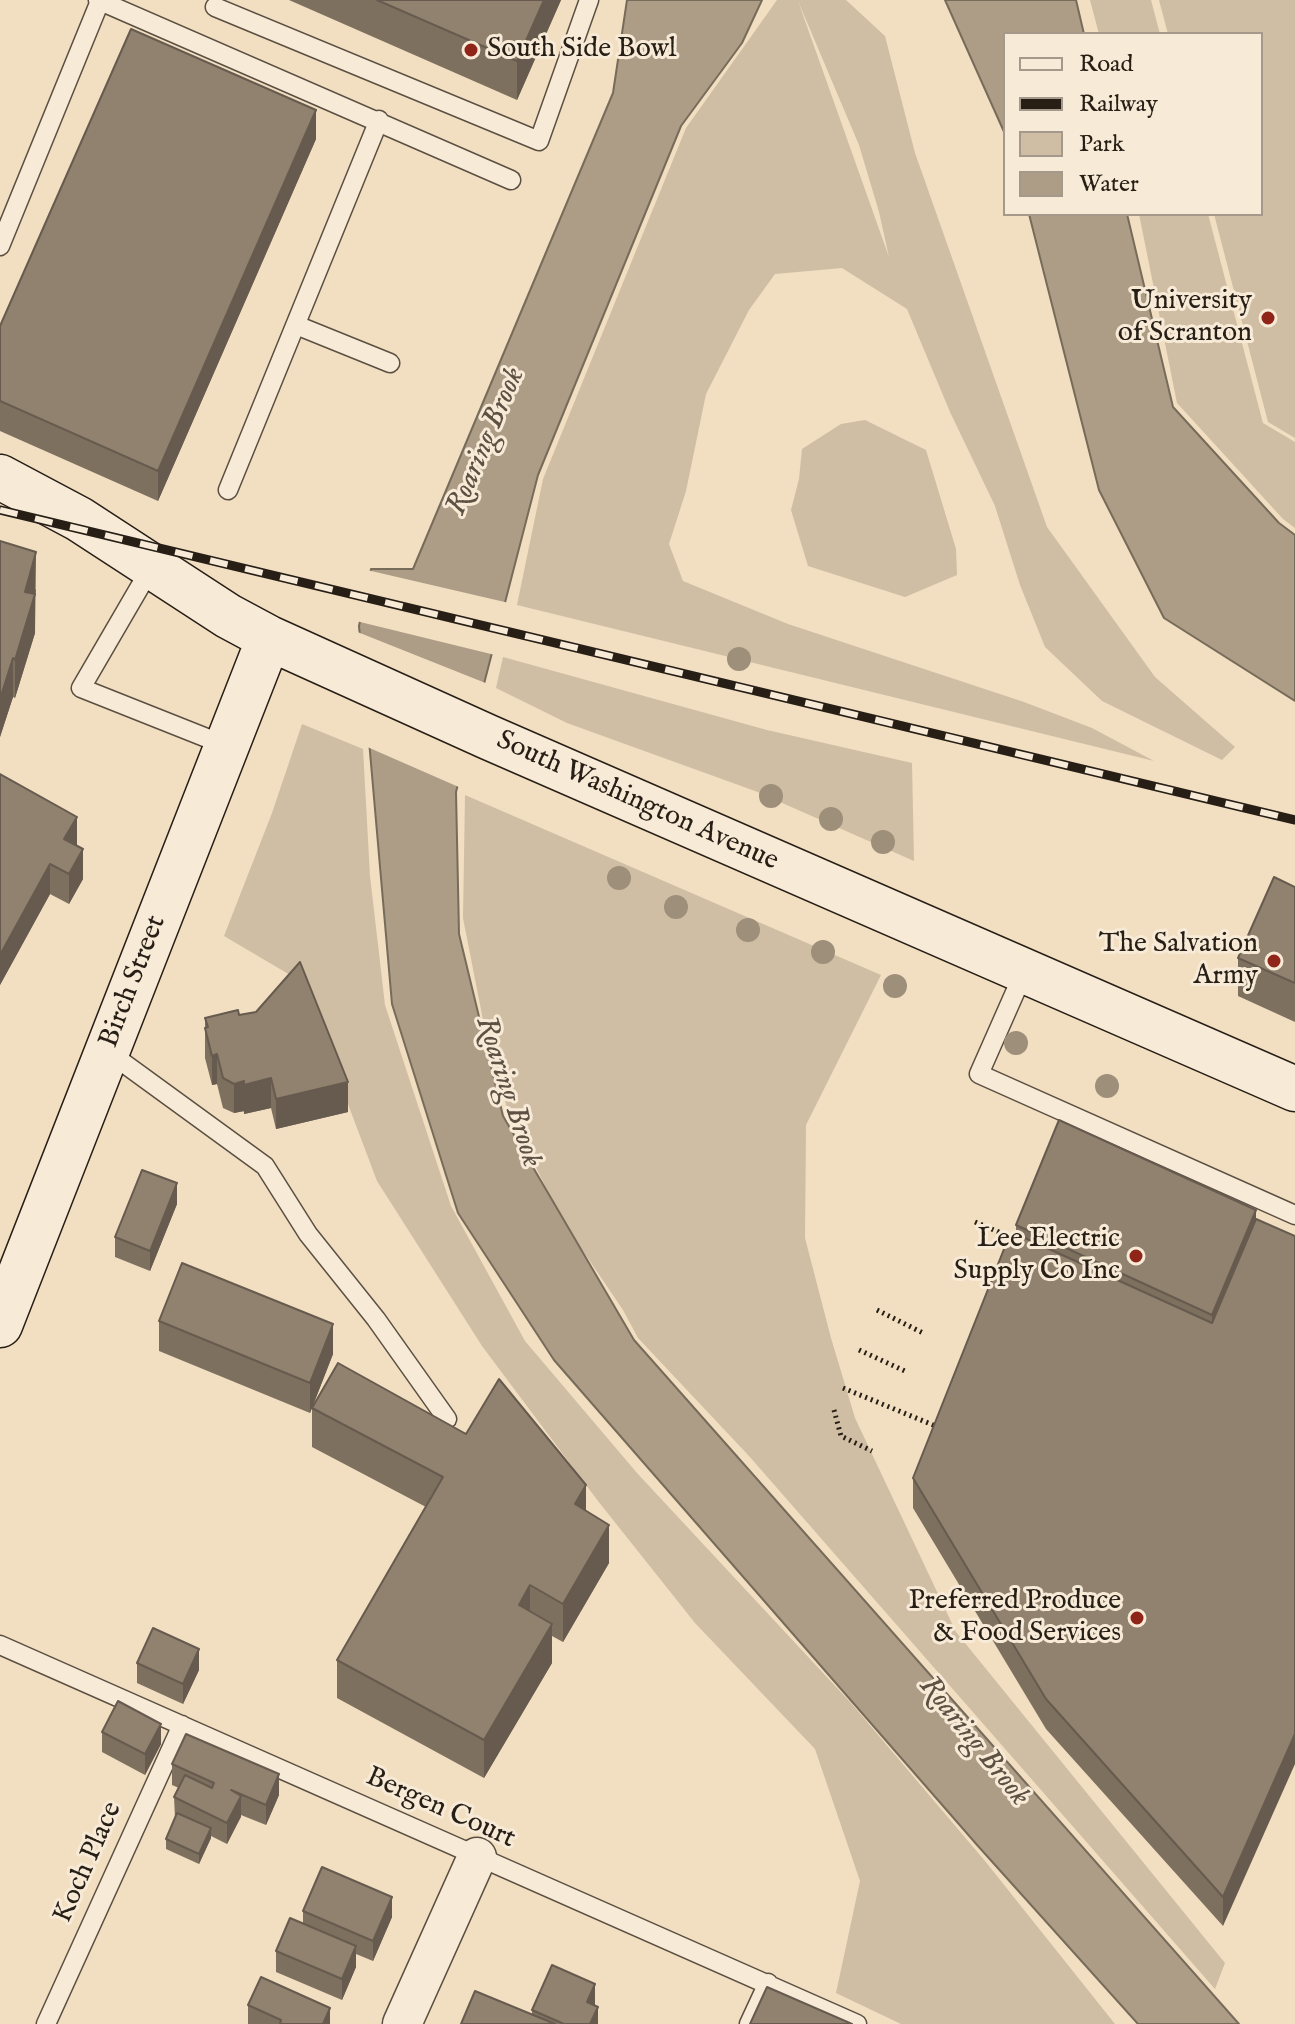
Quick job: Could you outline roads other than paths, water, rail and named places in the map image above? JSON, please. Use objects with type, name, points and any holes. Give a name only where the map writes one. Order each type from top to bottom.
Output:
[{"type":"street","name":"South Washington Avenue","points":[[0,477],[79,519],[228,616],[269,638],[488,737],[1295,1089]]},
{"type":"street","name":"Birch Street","points":[[0,1325],[269,638]]},
{"type":"street","points":[[402,2024],[477,1857]]},
{"type":"lane","points":[[0,246],[99,0],[511,180]]},
{"type":"lane","points":[[215,7],[539,141],[589,0]]},
{"type":"lane","points":[[228,490],[379,120]]},
{"type":"lane","points":[[296,325],[390,363]]},
{"type":"lane","points":[[152,566],[81,688],[227,746]]},
{"type":"lane","points":[[1024,972],[979,1074],[1295,1215]]},
{"type":"lane","points":[[107,1051],[265,1166],[308,1234],[376,1319],[447,1419]]},
{"type":"lane","name":"Bergen Court","points":[[0,1645],[857,2024]]},
{"type":"lane","name":"Koch Place","points":[[46,2024],[182,1725]]},
{"type":"lane","points":[[749,2024],[768,1983]]},
{"type":"water","name":"Roaring Brook","points":[[627,0],[762,0],[742,43],[681,126],[538,475],[456,792],[459,934],[503,1116],[634,1340],[1239,2024],[1138,2024],[978,1846],[554,1360],[458,1213],[392,1004],[359,626],[371,569],[413,569],[613,93]]},
{"type":"water","points":[[945,0],[1076,0],[1084,32],[1003,32],[1003,130]]},
{"type":"water","points":[[1030,216],[1127,216],[1173,407],[1279,523],[1295,535],[1295,701],[1164,618],[1099,490]]},
{"type":"railway","points":[[0,510],[1295,820]]},
{"type":"place","name":"South Side Bowl","points":[[471,50]]},
{"type":"place","name":"University of Scranton","points":[[1268,318]]},
{"type":"place","name":"The Salvation Army","points":[[1274,961]]},
{"type":"place","name":"Lee Electric Supply Co Inc","points":[[1136,1256]]},
{"type":"place","name":"Preferred Produce & Food Services","points":[[1137,1618]]}]
